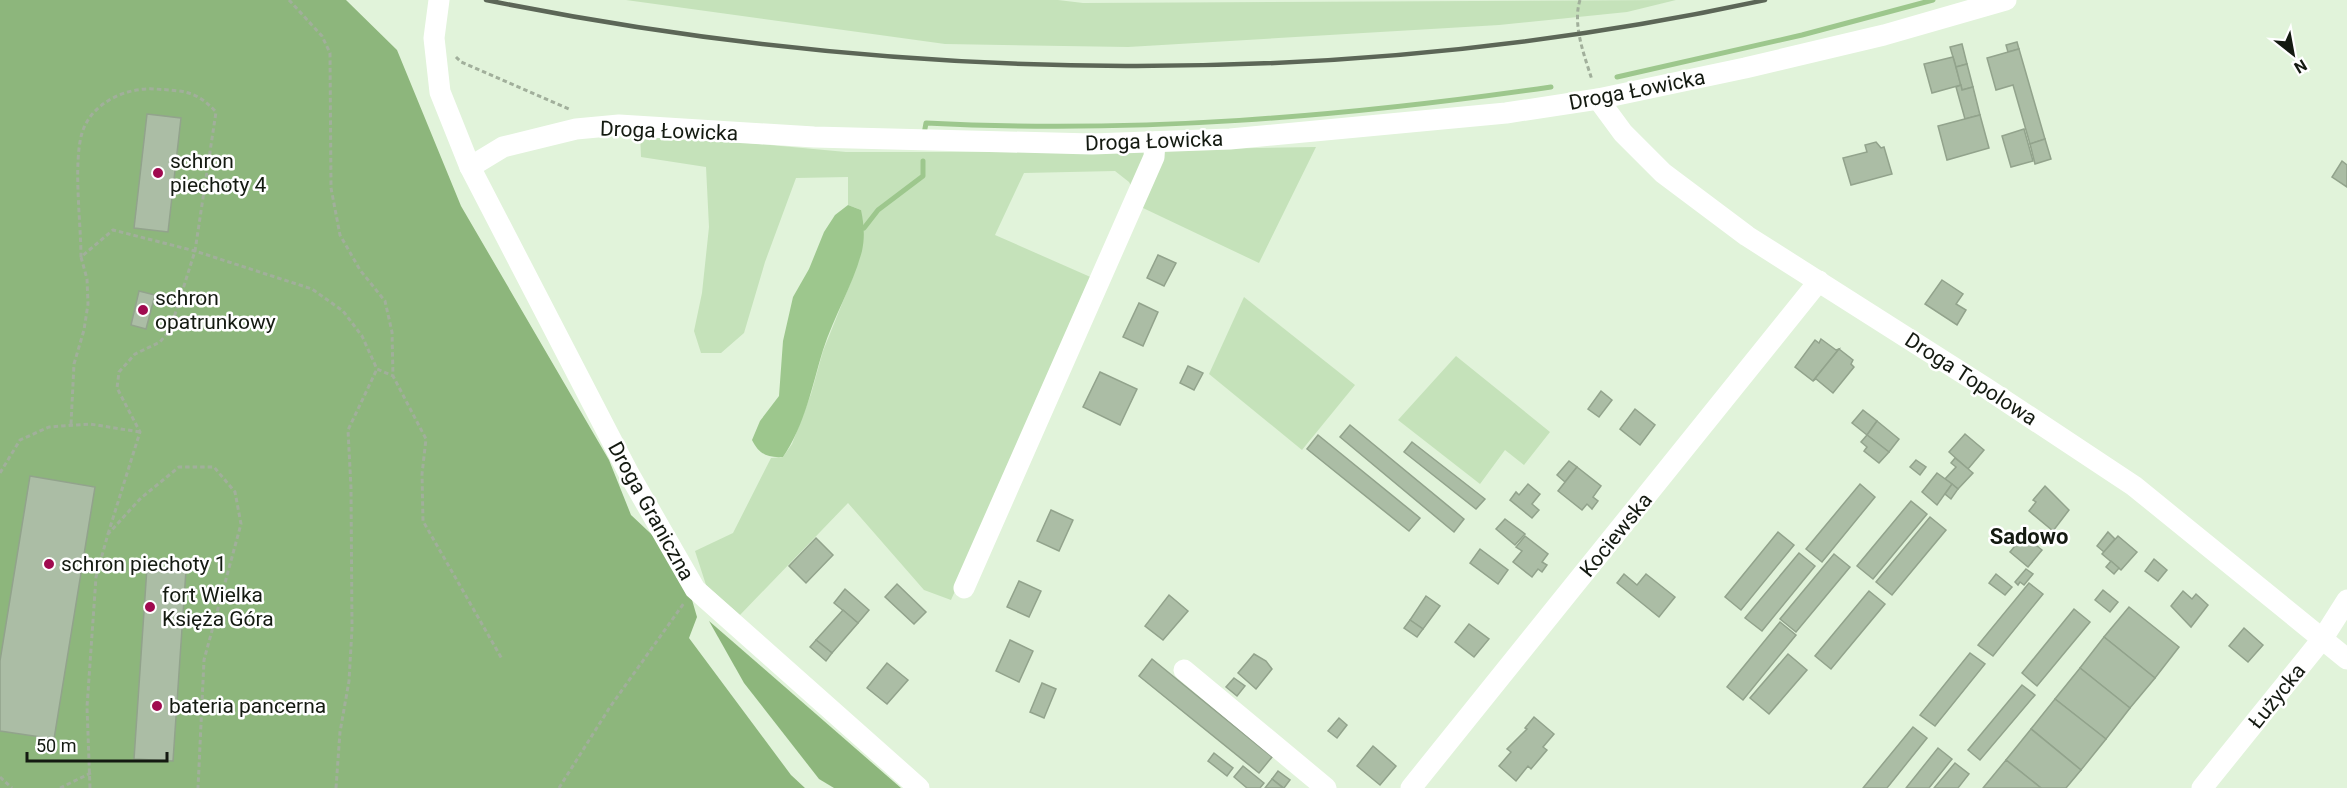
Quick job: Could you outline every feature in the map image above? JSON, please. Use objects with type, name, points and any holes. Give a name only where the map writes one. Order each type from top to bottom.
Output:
[{"type":"street","points":[[439,0],[434,38],[440,92],[470,167]]},
{"type":"street","name":"Droga Łowicka","points":[[470,167],[503,147],[576,129],[619,125],[814,137],[1092,144],[1230,139],[1506,113],[1598,99],[1884,35],[2006,0]]},
{"type":"street","name":"Droga Topolowa","points":[[1598,99],[1623,133],[1663,173],[1747,236],[1986,388],[2134,486],[2347,659]]},
{"type":"street","points":[[964,588],[1154,157],[1155,142]]},
{"type":"street","name":"Droga Graniczna","points":[[470,167],[629,474],[694,589],[919,788]]},
{"type":"street","name":"Kociewska","points":[[1412,788],[1819,281]]},
{"type":"street","name":"Łużycka","points":[[2202,788],[2323,638],[2347,600]]},
{"type":"street","points":[[1184,670],[1326,788]]},
{"type":"path","points":[[289,0],[322,36],[330,53],[331,188],[335,213],[340,235],[360,270],[385,301],[392,332],[393,376],[426,439],[422,474],[423,521],[502,659]]},
{"type":"path","points":[[1575,0],[1578,5]]},
{"type":"path","points":[[1580,0],[1578,5],[1581,45],[1598,99]]},
{"type":"path","points":[[434,38],[461,62],[553,104],[575,111]]},
{"type":"path","points":[[71,424],[74,363],[84,330],[88,304],[87,279],[81,257],[79,160],[82,133],[93,114],[125,90],[148,88],[192,92],[216,112],[195,251],[170,330],[160,342],[135,354],[119,372],[117,388],[140,432],[96,578],[88,695],[92,772],[90,788]]},
{"type":"path","points":[[81,257],[113,230],[195,251],[312,289],[343,311],[362,336],[377,369],[393,376]]},
{"type":"path","points":[[336,788],[340,732],[349,681],[352,629],[351,488],[348,430],[377,369]]},
{"type":"path","points":[[0,472],[20,440],[50,427],[90,424],[140,432]]},
{"type":"path","points":[[108,534],[141,498],[179,467],[214,467],[235,492],[242,524],[204,660],[198,788]]},
{"type":"path","points":[[559,788],[610,707],[694,589]]},
{"type":"path","points":[[60,788],[92,772]]},
{"type":"path","points":[[0,777],[12,788]]},
{"type":"shaded area","points":[[0,0],[346,0],[397,50],[461,206],[609,460],[631,515],[681,562],[697,617],[689,638],[791,775],[805,788],[0,788]]},
{"type":"shaded area","points":[[626,0],[1058,0],[1083,3],[1676,0],[1627,12],[1499,25],[1128,47],[945,44]]},
{"type":"shaded area","points":[[640,133],[846,152],[1037,152],[1316,147],[1259,263],[1143,208],[1129,182],[1115,171],[1024,173],[995,235],[1095,279],[951,600],[924,590],[848,503],[740,615],[706,585],[695,551],[733,533],[771,458],[783,457],[792,444],[811,394],[823,351],[854,274],[861,210],[848,205],[848,177],[796,178],[765,262],[744,333],[721,353],[701,353],[694,331],[702,293],[709,227],[706,167],[641,157]]},
{"type":"shaded area","points":[[848,205],[861,210],[862,215],[864,241],[858,264],[827,337],[807,405],[791,445],[783,457],[768,456],[758,449],[752,440],[760,421],[779,396],[783,341],[793,297],[809,269],[824,232],[835,215]]},
{"type":"shaded area","points":[[1244,297],[1355,385],[1302,450],[1209,374]]},
{"type":"shaded area","points":[[1456,356],[1550,432],[1524,465],[1505,450],[1480,484],[1398,420]]},
{"type":"shaded area","points":[[709,621],[901,788],[834,788],[819,779],[744,683]]},
{"type":"building","points":[[2017,42],[2019,49],[2008,52],[2006,45]]},
{"type":"building","points":[[1962,44],[1967,64],[1956,67],[1950,47]]},
{"type":"building","points":[[2019,49],[2045,139],[2030,144],[2013,85],[1996,90],[1987,58]]},
{"type":"building","points":[[1953,57],[1961,85],[1932,93],[1924,64]]},
{"type":"building","points":[[1967,64],[1973,87],[1962,90],[1956,67]]},
{"type":"building","points":[[1961,85],[1962,90],[1973,87],[1980,115],[1965,119],[1956,87]]},
{"type":"building","name":"schron piechoty 4","points":[[147,114],[181,118],[168,232],[134,228]]},
{"type":"building","points":[[1980,115],[1989,148],[1947,160],[1938,126]]},
{"type":"building","points":[[2024,129],[2033,161],[2011,167],[2002,136]]},
{"type":"building","points":[[2045,139],[2051,159],[2035,164],[2030,144]]},
{"type":"building","points":[[1876,142],[1881,148],[1884,147],[1892,174],[1851,185],[1843,158],[1867,152],[1865,145]]},
{"type":"building","points":[[2342,161],[2347,165],[2347,187],[2332,177]]},
{"type":"building","points":[[1158,255],[1176,263],[1164,286],[1147,278]]},
{"type":"building","points":[[1942,280],[1963,294],[1956,304],[1966,310],[1957,325],[1925,304]]},
{"type":"building","name":"schron opatrunkowy","points":[[139,291],[155,295],[146,329],[131,325]]},
{"type":"building","points":[[1139,303],[1158,312],[1143,346],[1123,337]]},
{"type":"building","points":[[1821,339],[1836,350],[1839,349],[1813,381],[1795,367],[1815,340],[1819,343]]},
{"type":"building","points":[[1839,349],[1853,360],[1851,364],[1854,367],[1833,393],[1816,379],[1813,381]]},
{"type":"building","points":[[1188,366],[1203,373],[1194,390],[1180,383]]},
{"type":"building","points":[[1100,372],[1137,389],[1120,425],[1083,407]]},
{"type":"building","points":[[1601,391],[1612,400],[1599,417],[1588,409]]},
{"type":"building","points":[[1635,409],[1655,425],[1640,445],[1620,429]]},
{"type":"building","points":[[1863,410],[1877,421],[1867,435],[1852,423]]},
{"type":"building","points":[[1877,421],[1899,439],[1889,452],[1867,435]]},
{"type":"building","points":[[1350,425],[1464,519],[1454,532],[1340,437]]},
{"type":"building","points":[[1965,434],[1984,450],[1968,469],[1949,452]]},
{"type":"building","points":[[1318,435],[1420,518],[1409,531],[1307,449]]},
{"type":"building","points":[[1867,435],[1889,452],[1879,463],[1864,451],[1867,447],[1861,442]]},
{"type":"building","points":[[1412,442],[1485,499],[1476,509],[1404,452]]},
{"type":"building","points":[[1955,458],[1973,473],[1958,489],[1945,479],[1956,467],[1951,463]]},
{"type":"building","points":[[1916,460],[1926,467],[1920,475],[1910,467]]},
{"type":"building","points":[[1569,461],[1577,467],[1565,482],[1557,475]]},
{"type":"building","points":[[1577,467],[1601,486],[1593,497],[1598,501],[1592,509],[1587,504],[1582,510],[1558,491]]},
{"type":"building","points":[[1937,473],[1952,484],[1937,505],[1922,492]]},
{"type":"building","name":"schron piechoty 1","points":[[30,476],[95,487],[54,739],[0,731],[0,661]]},
{"type":"building","points":[[1528,484],[1540,494],[1532,504],[1539,510],[1532,518],[1510,500],[1516,492],[1519,495]]},
{"type":"building","points":[[1860,484],[1875,497],[1822,562],[1806,549]]},
{"type":"building","points":[[1952,484],[1958,489],[1951,499],[1945,494]]},
{"type":"building","points":[[2045,486],[2069,510],[2053,531],[2029,511],[2036,502],[2033,500]]},
{"type":"building","points":[[1911,501],[1927,514],[1873,579],[1857,566]]},
{"type":"building","points":[[1051,510],[1073,520],[1059,551],[1037,541]]},
{"type":"building","points":[[1930,517],[1946,530],[1892,595],[1876,582]]},
{"type":"building","points":[[1505,519],[1525,534],[1515,545],[1496,529]]},
{"type":"building","points":[[1778,532],[1794,545],[1741,610],[1725,597]]},
{"type":"building","points":[[2108,532],[2115,539],[2104,552],[2097,546]]},
{"type":"building","points":[[2024,535],[2042,550],[2028,567],[2010,552]]},
{"type":"building","points":[[1525,536],[1548,554],[1542,562],[1547,565],[1542,572],[1538,569],[1532,577],[1513,562],[1522,551],[1516,547]]},
{"type":"building","points":[[2118,536],[2137,552],[2121,570],[2102,554]]},
{"type":"building","points":[[816,538],[833,555],[806,583],[789,566]]},
{"type":"building","points":[[1480,549],[1508,570],[1498,584],[1470,563]]},
{"type":"building","points":[[1799,553],[1815,566],[1762,631],[1745,618]]},
{"type":"building","points":[[1834,554],[1850,567],[1796,632],[1780,619]]},
{"type":"building","points":[[2154,559],[2167,570],[2158,581],[2145,571]]},
{"type":"building","points":[[2111,561],[2119,568],[2114,574],[2106,567]]},
{"type":"building","name":"bateria pancerna","points":[[147,567],[186,570],[173,761],[134,759]]},
{"type":"building","points":[[2026,569],[2033,574],[2024,585],[2020,582],[2018,585],[2015,582]]},
{"type":"building","points":[[1624,574],[1637,585],[1646,574],[1675,597],[1659,617],[1617,583]]},
{"type":"building","points":[[1996,574],[2012,587],[2005,595],[1989,583]]},
{"type":"building","points":[[1019,581],[1041,591],[1029,617],[1007,607]]},
{"type":"building","points":[[2029,583],[2043,594],[1993,656],[1978,645]]},
{"type":"building","points":[[897,584],[926,612],[914,624],[885,597]]},
{"type":"building","points":[[845,589],[869,610],[858,623],[834,603]]},
{"type":"building","points":[[2103,590],[2118,602],[2110,612],[2095,600]]},
{"type":"building","points":[[1869,591],[1885,604],[1831,669],[1815,656]]},
{"type":"building","points":[[2183,591],[2192,599],[2196,594],[2208,605],[2191,627],[2171,606]]},
{"type":"building","points":[[1169,595],[1188,611],[1163,640],[1145,626]]},
{"type":"building","points":[[1426,596],[1440,606],[1423,629],[1410,620]]},
{"type":"building","points":[[2129,607],[2179,647],[2155,678],[2104,637]]},
{"type":"building","points":[[2074,609],[2090,622],[2037,686],[2022,673]]},
{"type":"building","points":[[843,610],[858,623],[832,653],[816,640]]},
{"type":"building","points":[[1410,620],[1423,629],[1417,637],[1404,628]]},
{"type":"building","points":[[1780,622],[1796,635],[1743,700],[1727,687]]},
{"type":"building","points":[[1469,624],[1489,639],[1474,657],[1455,642]]},
{"type":"building","points":[[2244,628],[2263,645],[2248,662],[2229,646]]},
{"type":"building","points":[[2104,637],[2155,678],[2130,708],[2080,668]]},
{"type":"building","points":[[816,640],[832,653],[826,661],[810,647]]},
{"type":"building","points":[[1010,640],[1033,651],[1019,682],[996,671]]},
{"type":"building","points":[[1970,653],[1985,664],[1935,726],[1920,715]]},
{"type":"building","points":[[1254,654],[1266,661],[1272,669],[1256,689],[1238,673]]},
{"type":"building","points":[[1788,654],[1807,670],[1769,714],[1750,698]]},
{"type":"building","points":[[1152,659],[1272,757],[1259,773],[1139,676]]},
{"type":"building","points":[[887,663],[908,680],[887,704],[867,688]]},
{"type":"building","points":[[2080,668],[2130,708],[2106,739],[2055,699]]},
{"type":"building","points":[[1234,678],[1245,686],[1237,696],[1226,687]]},
{"type":"building","points":[[1042,683],[1056,689],[1044,718],[1030,712]]},
{"type":"building","points":[[2022,685],[2035,695],[1980,760],[1968,750]]},
{"type":"building","points":[[2055,699],[2106,739],[2081,770],[2031,729]]},
{"type":"building","points":[[1534,717],[1554,734],[1543,747],[1547,750],[1531,769],[1528,766],[1516,781],[1499,766],[1511,752],[1507,749],[1527,729],[1525,728]]},
{"type":"building","points":[[1339,718],[1347,725],[1337,738],[1328,731]]},
{"type":"building","points":[[1913,727],[1927,738],[1887,788],[1863,788]]},
{"type":"building","points":[[2031,729],[2081,770],[2066,788],[2041,788],[2006,760]]},
{"type":"building","points":[[1373,746],[1396,766],[1380,785],[1357,766]]},
{"type":"building","points":[[1938,748],[1952,759],[1929,788],[1906,788]]},
{"type":"building","points":[[1214,753],[1233,768],[1227,776],[1208,761]]},
{"type":"building","points":[[2006,760],[2041,788],[1983,788]]},
{"type":"building","points":[[1955,763],[1969,774],[1958,788],[1934,788]]},
{"type":"building","points":[[1243,766],[1264,783],[1260,788],[1247,788],[1234,777]]},
{"type":"building","points":[[1278,771],[1290,780],[1284,788],[1272,779]]},
{"type":"building","points":[[1272,779],[1283,788],[1265,788]]},
{"type":"waterway","points":[[1617,77],[1802,35],[1933,0]]},
{"type":"waterway","points":[[924,134],[926,123],[1083,126],[1239,120],[1395,107],[1551,87]]},
{"type":"waterway","points":[[864,228],[878,210],[923,176],[923,161]]},
{"type":"railway","points":[[486,0],[645,28],[804,49],[965,61],[1126,66],[1286,62],[1447,50],[1606,30],[1765,0]]},
{"type":"place","name":"schron piechoty 4","points":[[158,173]]},
{"type":"place","name":"schron opatrunkowy","points":[[143,310]]},
{"type":"place","name":"schron piechoty 1","points":[[49,564]]},
{"type":"place","name":"fort Wielka Księża Góra","points":[[150,607]]},
{"type":"place","name":"bateria pancerna","points":[[157,706]]},
{"type":"district","name":"Sadowo","points":[[2029,536]]}]
